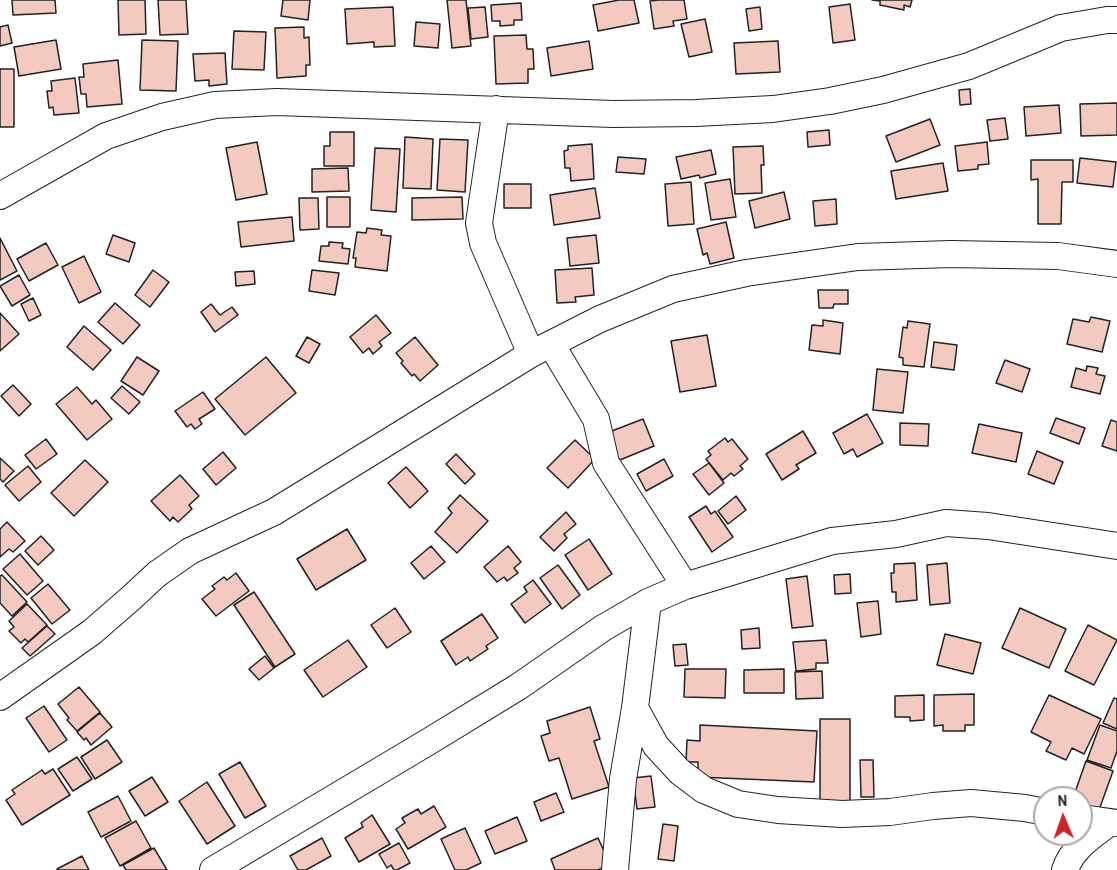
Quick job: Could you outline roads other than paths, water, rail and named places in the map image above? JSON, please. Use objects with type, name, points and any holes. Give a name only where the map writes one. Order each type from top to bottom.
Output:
[{"type":"street","points":[[0,196],[106,136],[162,117],[215,105],[277,102],[614,114],[773,110],[883,90],[969,66],[1061,28],[1117,20]]},
{"type":"street","points":[[496,109],[481,202],[479,223],[483,243],[541,349],[596,419],[606,463],[685,586]]},
{"type":"street","points":[[0,697],[92,632],[157,574],[190,551],[274,512],[541,349],[600,319],[673,289],[746,273],[858,257],[951,254],[1058,256],[1117,264]]},
{"type":"street","points":[[213,870],[518,687],[603,628],[648,602],[685,586],[832,541],[896,534],[946,523],[988,526],[1117,546]]},
{"type":"street","points":[[615,870],[623,778],[635,708],[648,602]]},
{"type":"street","points":[[635,708],[656,747],[680,772],[704,790],[738,804],[778,810],[842,814],[890,812],[971,803],[1033,810]]},
{"type":"street","points":[[1093,820],[1113,823]]},
{"type":"street","points":[[1065,870],[1073,852],[1081,844],[1113,823]]}]
